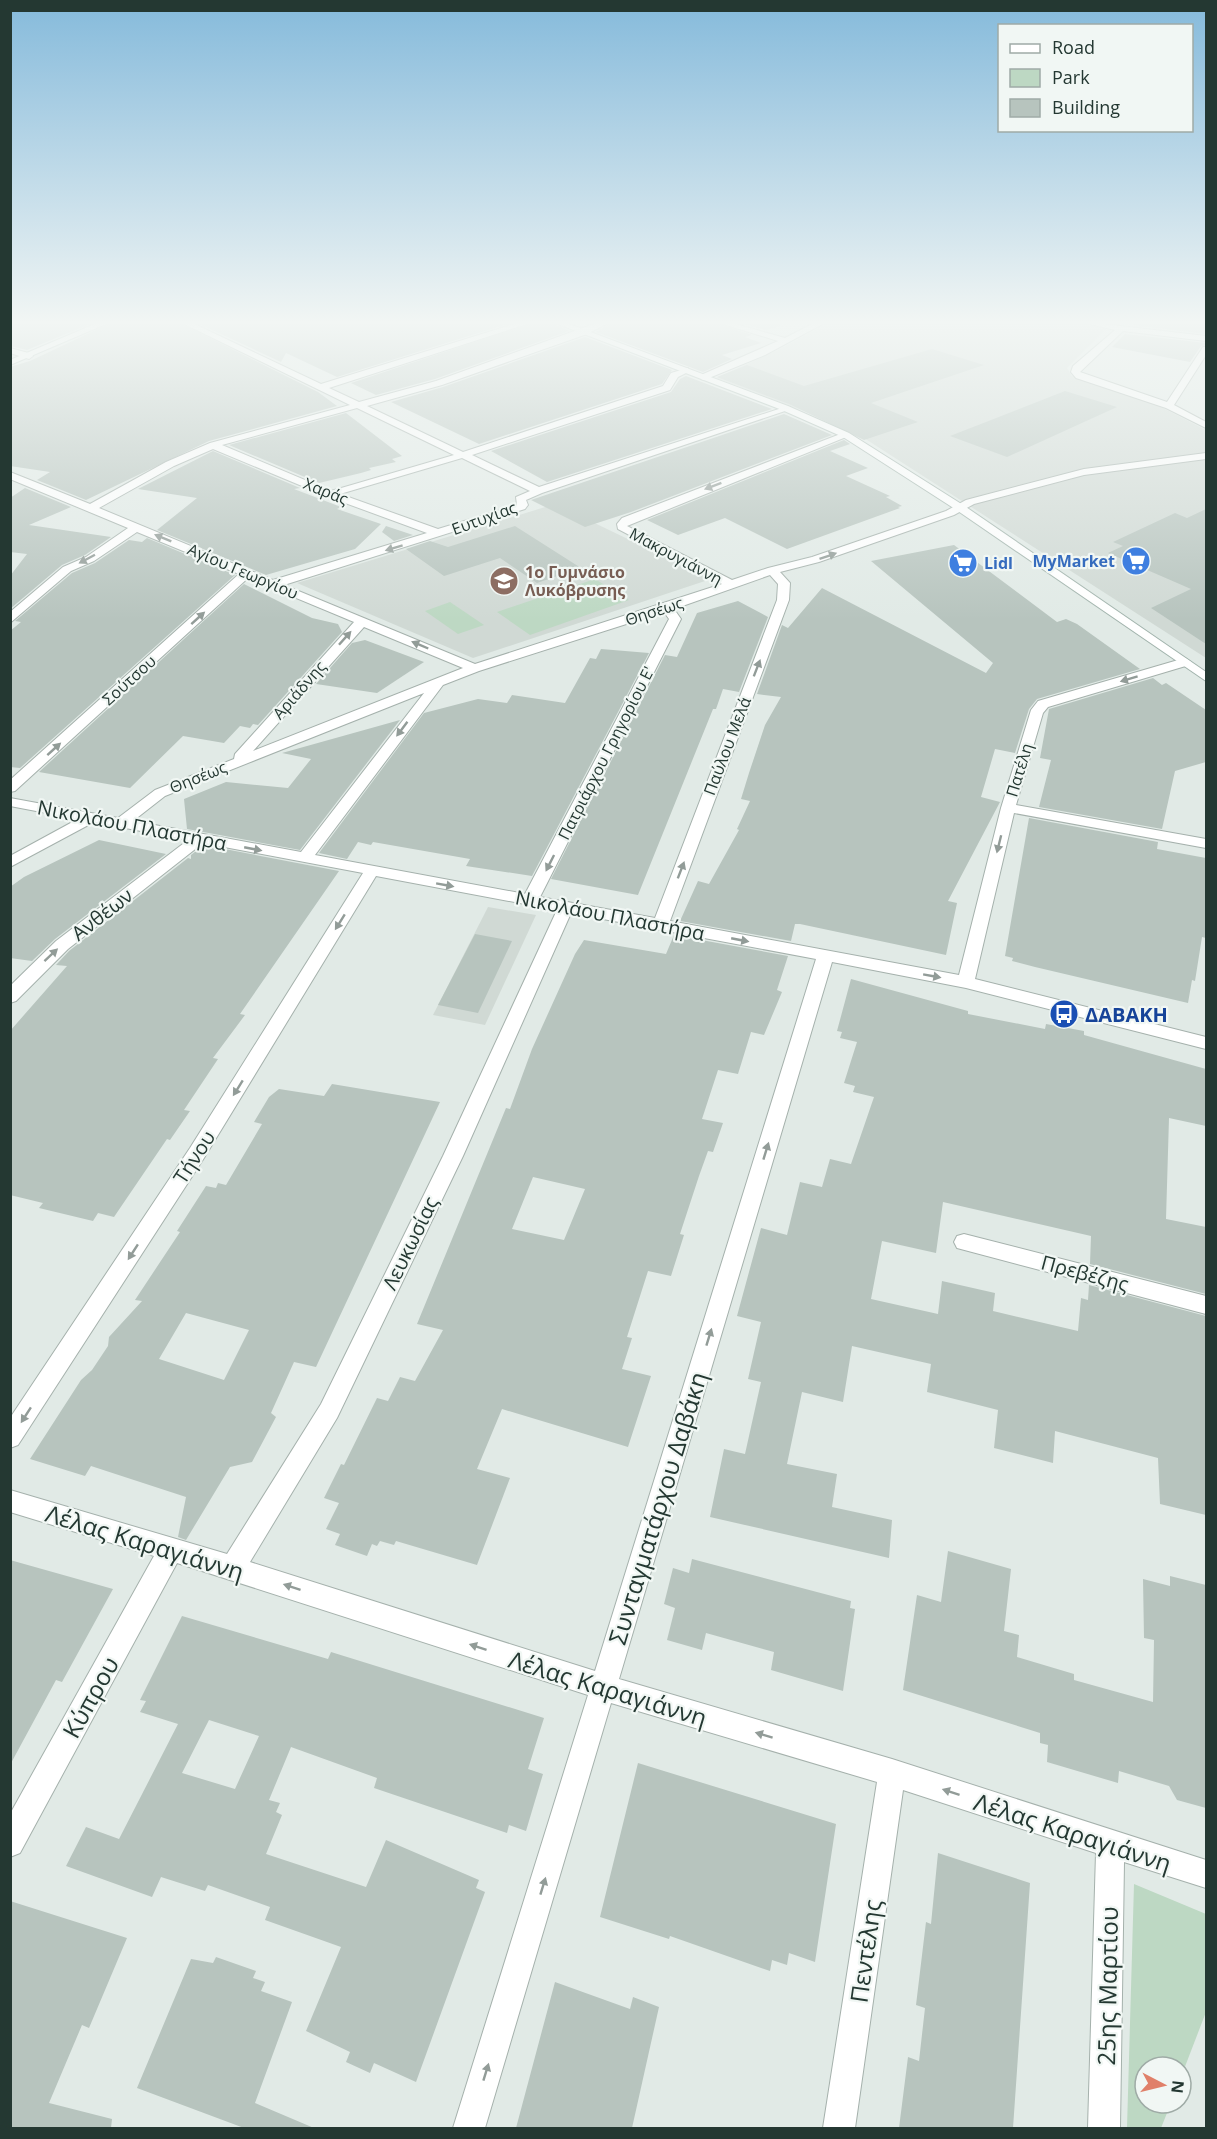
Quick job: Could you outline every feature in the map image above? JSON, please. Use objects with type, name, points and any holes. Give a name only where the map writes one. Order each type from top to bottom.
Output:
[{"type":"street","points":[[91,508],[170,464],[213,445],[298,421]]},
{"type":"street","points":[[392,421],[538,491]]},
{"type":"street","points":[[330,494],[463,455],[567,421]]},
{"type":"street","name":"Ευτυχίας","points":[[274,584],[440,534],[520,507],[523,504],[520,499],[538,491],[747,421]]},
{"type":"street","points":[[814,421],[846,435],[959,507],[1206,677]]},
{"type":"street","name":"Μακρυγιάννη","points":[[731,584],[621,527],[626,520],[846,435]]},
{"type":"street","name":"Χαράς","points":[[213,445],[330,494],[440,534]]},
{"type":"street","name":"Θησέως","points":[[120,822],[160,793],[474,669],[667,607],[772,570],[815,560],[950,513],[959,507],[1084,472],[1206,456]]},
{"type":"street","name":"Αγίου Γεωργίου","points":[[10,475],[363,620],[474,669]]},
{"type":"street","points":[[10,619],[67,569],[90,559],[136,528]]},
{"type":"street","name":"Παύλου Μελά","points":[[660,924],[783,600],[784,583],[772,570]]},
{"type":"street","name":"Σούτσου","points":[[10,788],[248,572]]},
{"type":"street","name":"Πατριάρχου Γρηγορίου Ε'","points":[[530,900],[675,620],[667,607]]},
{"type":"street","name":"Αριάδνης","points":[[237,761],[363,620]]},
{"type":"street","name":"Πατέλη","points":[[966,982],[1008,808],[1036,713],[1043,704],[1185,662]]},
{"type":"street","points":[[304,859],[438,682]]},
{"type":"street","name":"Νικολάου Πλαστήρα","points":[[10,802],[371,872],[966,982],[1206,1043]]},
{"type":"street","points":[[1008,808],[1206,844]]},
{"type":"street","points":[[10,862],[91,818]]},
{"type":"street","name":"Ανθέων","points":[[10,997],[62,945],[200,838]]},
{"type":"street","name":"Τήνου","points":[[10,1438],[198,1153],[371,872]]},
{"type":"street","name":"Λευκωσίας","points":[[232,1568],[329,1411],[453,1156],[566,907]]},
{"type":"street","name":"Συνταγματάρχου Δαβάκη","points":[[469,2128],[825,957]]},
{"type":"street","name":"Πρεβέζης","points":[[964,1242],[1206,1305]]},
{"type":"street","name":"Λέλας Καραγιάννη","points":[[10,1501],[232,1568],[603,1687],[892,1773],[1206,1874]]},
{"type":"street","name":"Κύπρου","points":[[10,1843],[170,1551]]},
{"type":"street","name":"Πεντέλης","points":[[839,2128],[892,1773]]},
{"type":"street","name":"25ης Μαρτίου","points":[[1104,2128],[1110,1844]]},
{"type":"shaded area","points":[[827,421],[1188,421],[1206,430],[1206,658],[864,438]]},
{"type":"shaded area","name":"1ο Γυμνάσιο Λυκόβρυσης","points":[[555,504],[711,579],[473,658],[297,583]]},
{"type":"shaded area","points":[[488,907],[536,915],[485,1025],[433,1015]]},
{"type":"green space","points":[[595,579],[629,600],[530,635],[497,612]]},
{"type":"green space","points":[[450,602],[484,625],[458,634],[425,611]]},
{"type":"green space","points":[[1134,1884],[1206,1914],[1206,2012],[1189,2055],[1133,2055],[1133,2115],[1166,2115],[1161,2128],[1127,2128]]},
{"type":"building","points":[[10,421],[283,421],[209,441],[86,500],[37,480],[50,472],[10,466]]},
{"type":"building","points":[[317,421],[356,421],[402,456],[392,459],[396,462],[319,483],[229,445]]},
{"type":"building","points":[[430,421],[550,421],[479,444]]},
{"type":"building","points":[[583,421],[736,421],[547,482],[491,451]]},
{"type":"building","points":[[764,421],[800,421],[832,435],[631,512],[585,527],[531,500]]},
{"type":"building","points":[[824,421],[918,422],[864,440]]},
{"type":"building","points":[[989,421],[1087,421],[1007,457],[950,436]]},
{"type":"building","points":[[844,440],[850,444],[830,451],[868,468],[846,476],[890,496],[886,497],[902,506],[898,507],[900,508],[787,549],[725,518],[678,535],[647,520]]},
{"type":"building","points":[[213,451],[300,488],[294,489],[341,507],[337,509],[381,524],[355,549],[266,575],[157,530],[197,498],[138,489]]},
{"type":"building","points":[[25,488],[71,507],[29,525],[111,537],[85,555],[62,565],[10,609],[10,576],[27,554],[10,552],[10,498]]},
{"type":"building","points":[[1206,509],[1206,644],[1151,608],[1191,589],[1108,553],[1123,546],[1113,542],[1175,513],[1187,518]]},
{"type":"building","points":[[386,526],[413,535],[394,541],[382,532]]},
{"type":"building","points":[[515,526],[581,568],[537,583],[500,558],[444,576],[406,549],[430,541],[448,547]]},
{"type":"building","points":[[147,538],[235,575],[20,768],[10,767],[10,631],[21,622],[15,621],[72,573],[95,563],[129,540],[142,542]]},
{"type":"building","points":[[954,545],[1057,622],[1066,619],[1077,624],[1140,669],[1037,699],[1029,709],[1015,753],[995,749],[981,797],[1000,802],[948,901],[957,903],[946,955],[800,924],[795,924],[791,941],[680,921],[698,881],[709,884],[739,830],[737,829],[750,801],[741,799],[765,725],[781,697],[757,694],[782,625],[788,628],[822,588],[986,673],[993,663],[871,561]]},
{"type":"building","points":[[244,584],[312,618],[338,624],[342,632],[258,725],[253,724],[250,728],[240,726],[224,743],[183,736],[130,788],[39,772]]},
{"type":"building","points":[[738,601],[768,617],[739,692],[723,689],[716,709],[713,709],[638,895],[551,879],[665,655],[677,657],[697,613]]},
{"type":"building","points":[[365,640],[424,662],[377,693],[316,684],[352,643]]},
{"type":"building","points":[[601,649],[649,653],[532,876],[466,866],[470,859],[373,842],[371,845],[358,842],[347,859],[319,853],[424,713],[478,699],[507,703],[512,695],[565,703],[590,658],[596,659]]},
{"type":"building","points":[[1153,678],[1162,685],[1166,683],[1206,710],[1206,762],[1175,771],[1162,829],[1039,807],[1051,760],[1040,758],[1049,709]]},
{"type":"building","points":[[400,720],[300,850],[187,829],[184,799],[226,782],[288,788],[311,759],[282,753]]},
{"type":"building","points":[[1029,818],[1158,842],[1157,849],[1206,858],[1206,938],[1202,937],[1195,981],[1192,980],[1188,1003],[1035,967],[1012,961],[1013,958],[1005,956]]},
{"type":"building","points":[[99,840],[166,854],[55,939],[32,961],[10,958],[10,887],[24,877]]},
{"type":"building","points":[[204,845],[339,871],[240,1014],[245,1015],[213,1058],[218,1059],[184,1110],[190,1111],[170,1140],[167,1139],[114,1217],[98,1213],[93,1221],[39,1208],[43,1203],[10,1195],[10,1031],[67,966],[56,965],[69,951],[188,858],[191,859],[191,855]]},
{"type":"building","points":[[475,934],[512,941],[478,1013],[438,1005]]},
{"type":"building","points":[[674,935],[788,956],[777,990],[782,992],[764,1035],[751,1032],[738,1074],[718,1070],[702,1119],[723,1123],[713,1152],[708,1151],[699,1176],[680,1234],[684,1235],[671,1276],[648,1271],[627,1337],[632,1338],[622,1369],[651,1376],[628,1447],[502,1409],[477,1469],[510,1478],[477,1565],[396,1541],[394,1545],[380,1541],[377,1546],[372,1544],[367,1556],[335,1545],[340,1534],[326,1529],[339,1503],[324,1498],[341,1464],[344,1465],[377,1398],[388,1401],[400,1377],[415,1381],[443,1330],[417,1324],[506,1108],[510,1109],[532,1049],[575,954],[584,940],[666,954]],"holes":[[[533,1177],[585,1189],[564,1240],[512,1229]]]},
{"type":"building","points":[[851,979],[968,1011],[968,1014],[1045,1029],[1046,1024],[1084,1031],[1084,1035],[1206,1069],[1206,1126],[1169,1118],[1166,1219],[1206,1227],[1206,1294],[1090,1264],[1091,1236],[943,1202],[936,1253],[882,1241],[871,1299],[938,1314],[942,1281],[995,1293],[993,1311],[1078,1331],[1081,1298],[1088,1300],[1089,1285],[1206,1316],[1206,1515],[1160,1504],[1158,1458],[1055,1431],[1053,1463],[994,1448],[998,1410],[927,1392],[931,1364],[852,1346],[843,1402],[802,1392],[787,1464],[837,1474],[832,1507],[892,1520],[889,1558],[710,1517],[724,1449],[745,1454],[761,1382],[748,1379],[761,1322],[737,1316],[761,1228],[787,1235],[800,1182],[822,1187],[830,1159],[851,1164],[874,1097],[853,1092],[855,1086],[844,1083],[857,1042],[840,1038],[842,1032],[837,1031]]},
{"type":"building","points":[[332,1084],[440,1102],[316,1367],[294,1362],[271,1413],[276,1417],[252,1462],[230,1467],[186,1540],[178,1537],[186,1497],[91,1466],[85,1476],[30,1459],[81,1380],[92,1370],[108,1346],[109,1337],[142,1301],[135,1300],[180,1232],[177,1231],[206,1186],[216,1188],[218,1183],[226,1185],[262,1124],[254,1122],[269,1097],[279,1089],[324,1096]],"holes":[[[186,1313],[249,1330],[224,1380],[159,1359]]]},
{"type":"building","points":[[948,1551],[1011,1569],[1004,1631],[1019,1635],[1017,1657],[1074,1674],[1074,1680],[1153,1702],[1154,1640],[1144,1638],[1143,1579],[1170,1586],[1170,1576],[1206,1585],[1206,1808],[1177,1800],[1169,1786],[1119,1771],[1118,1783],[1047,1762],[1048,1745],[1040,1743],[1040,1733],[903,1690],[917,1595],[941,1602]]},
{"type":"building","points":[[692,1559],[851,1601],[850,1608],[855,1609],[843,1691],[771,1670],[774,1652],[706,1633],[702,1650],[667,1640],[675,1608],[664,1604],[673,1568],[689,1573]]},
{"type":"building","points":[[10,1560],[113,1589],[62,1682],[56,1680],[10,1765]]},
{"type":"building","points":[[182,1616],[328,1659],[331,1652],[544,1718],[528,1769],[543,1774],[526,1831],[509,1825],[507,1833],[374,1788],[377,1778],[291,1747],[269,1800],[280,1803],[276,1812],[282,1815],[266,1854],[366,1887],[386,1840],[479,1880],[476,1888],[485,1892],[416,2082],[374,2063],[370,2073],[346,2062],[350,2052],[306,2031],[341,1947],[265,1920],[270,1907],[208,1885],[205,1891],[161,1877],[152,1897],[66,1866],[86,1827],[119,1839],[178,1724],[140,1712],[146,1701],[140,1700]],"holes":[[[209,1720],[259,1736],[235,1789],[182,1773]]]},
{"type":"building","points":[[638,1763],[836,1824],[815,1962],[789,1953],[787,1965],[772,1960],[770,1971],[670,1936],[669,1939],[600,1917]]},
{"type":"building","points":[[938,1853],[1030,1883],[1013,2128],[899,2128],[908,2057],[919,2061],[925,2008],[916,2005],[926,1922],[931,1924]]},
{"type":"building","points":[[10,1901],[127,1938],[89,2028],[82,2025],[49,2103],[112,2119],[111,2128],[10,2128]]},
{"type":"building","points":[[216,1957],[256,1971],[253,1978],[265,1982],[261,1991],[292,2002],[255,2103],[314,2128],[244,2128],[137,2088],[191,1959],[213,1963]]},
{"type":"building","points":[[555,1982],[630,2009],[633,1997],[659,2007],[632,2128],[516,2128]]},
{"type":"place","name":"MyMarket","points":[[1136,561]]},
{"type":"place","name":"Lidl","points":[[963,563]]},
{"type":"place","name":"1ο Γυμνάσιο Λυκόβρυσης","points":[[504,581]]},
{"type":"place","name":"ΔΑΒΑΚΗ","points":[[1064,1014]]}]
